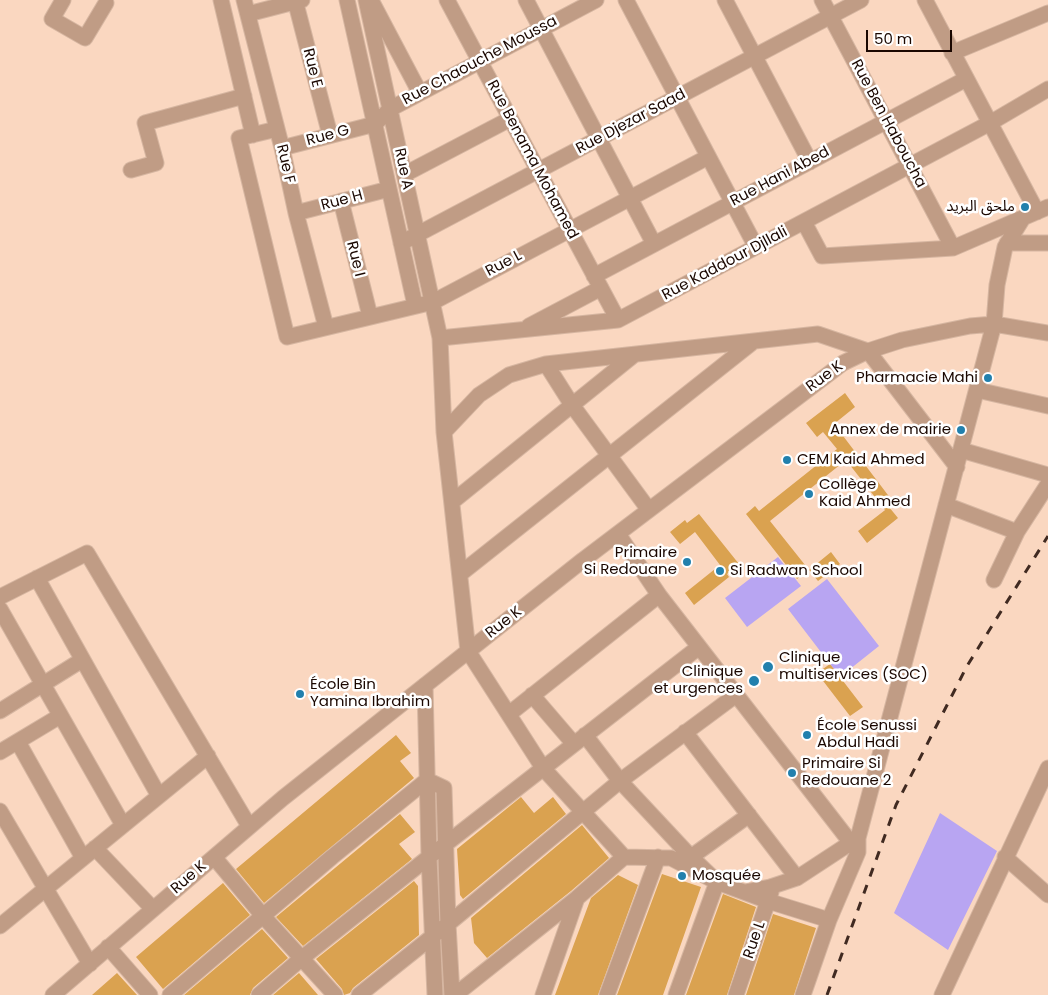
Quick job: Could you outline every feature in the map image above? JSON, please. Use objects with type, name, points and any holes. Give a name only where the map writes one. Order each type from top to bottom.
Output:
[{"type":"street","points":[[63,0],[52,18],[85,38],[108,1]]},
{"type":"street","points":[[221,0],[254,135],[277,129]]},
{"type":"street","points":[[347,0],[415,305]]},
{"type":"street","name":"Rue A","points":[[366,0],[440,338],[444,432],[468,651]]},
{"type":"street","points":[[371,0],[420,93]]},
{"type":"street","name":"Rue Benama Mohamed","points":[[447,0],[618,320]]},
{"type":"street","points":[[526,0],[654,244]]},
{"type":"street","name":"Rue Chaouche Moussa","points":[[375,124],[390,109],[596,0]]},
{"type":"street","points":[[626,0],[756,247]]},
{"type":"street","points":[[725,0],[810,162]]},
{"type":"street","name":"Rue Ben Haboucha","points":[[822,0],[953,248]]},
{"type":"street","name":"Rue Djezar Saad","points":[[401,243],[860,0]]},
{"type":"street","points":[[804,222],[822,256],[953,248],[1042,210],[990,124],[924,0]]},
{"type":"street","points":[[246,7],[297,1]]},
{"type":"street","name":"Rue E","points":[[297,1],[330,135]]},
{"type":"street","name":"Rue F","points":[[246,7],[326,327]]},
{"type":"street","points":[[952,53],[1048,13]]},
{"type":"street","name":"Rue Hani Abed","points":[[519,331],[654,244],[966,79]]},
{"type":"street","name":"Rue Kaddour Djllali","points":[[440,338],[618,320],[990,124],[1048,89]]},
{"type":"street","points":[[131,170],[156,163],[145,123],[244,96]]},
{"type":"street","name":"Rue H","points":[[296,213],[341,202],[388,185],[510,119]]},
{"type":"street","name":"Rue G","points":[[282,148],[375,124]]},
{"type":"street","name":"Rue L","points":[[254,135],[239,138],[287,337],[432,302],[708,157]]},
{"type":"street","name":"Rue I","points":[[341,202],[370,316]]},
{"type":"street","points":[[803,995],[856,844],[994,324],[997,285],[1005,247],[1022,218]]},
{"type":"street","points":[[1007,243],[1048,243]]},
{"type":"street","name":"Rue K","points":[[53,995],[249,826],[425,685],[649,510],[843,363],[868,351],[902,340],[960,328],[994,324],[1048,333]]},
{"type":"street","points":[[444,432],[479,395],[509,375],[546,364],[818,334],[868,351],[957,467]]},
{"type":"street","points":[[460,574],[754,341]]},
{"type":"street","points":[[452,502],[634,355]]},
{"type":"street","points":[[546,364],[572,405],[649,510]]},
{"type":"street","points":[[977,390],[1048,406]]},
{"type":"street","points":[[961,450],[1048,475]]},
{"type":"street","points":[[994,580],[1017,532],[1048,484]]},
{"type":"street","points":[[946,505],[1017,532]]},
{"type":"street","points":[[618,534],[658,595],[856,844]]},
{"type":"street","points":[[0,597],[87,553],[249,826]]},
{"type":"street","points":[[37,578],[159,796]]},
{"type":"street","points":[[509,714],[658,595]]},
{"type":"street","points":[[0,609],[123,825]]},
{"type":"street","points":[[259,995],[429,856],[699,647]]},
{"type":"street","points":[[468,651],[543,768],[624,857]]},
{"type":"street","points":[[0,711],[82,660]]},
{"type":"street","points":[[425,685],[429,856],[434,936],[435,995]]},
{"type":"street","points":[[532,695],[580,740],[717,882]]},
{"type":"street","points":[[359,995],[434,936],[620,781],[736,695]]},
{"type":"street","points":[[0,752],[60,716]]},
{"type":"street","points":[[685,732],[797,878]]},
{"type":"street","points":[[18,742],[89,853],[153,909]]},
{"type":"street","points":[[0,926],[208,756]]},
{"type":"street","points":[[942,995],[1048,768]]},
{"type":"street","points":[[427,780],[444,788],[448,924],[454,995]]},
{"type":"street","points":[[170,995],[332,857],[427,780]]},
{"type":"street","points":[[0,811],[90,964]]},
{"type":"street","points":[[691,857],[749,815]]},
{"type":"street","points":[[745,892],[774,886],[797,878],[856,844]]},
{"type":"street","points":[[214,857],[263,916],[334,995]]},
{"type":"street","points":[[454,995],[577,898],[624,857],[671,858],[717,882],[768,901],[829,920]]},
{"type":"street","points":[[607,995],[658,857]]},
{"type":"street","points":[[1006,857],[1048,895]]},
{"type":"street","points":[[676,995],[717,882]]},
{"type":"street","name":"Rue L","points":[[736,995],[774,886]]},
{"type":"street","points":[[543,995],[577,898]]},
{"type":"street","points":[[108,947],[150,995]]},
{"type":"shaded area","points":[[778,557],[801,586],[747,627],[725,598]]},
{"type":"shaded area","points":[[827,579],[879,646],[840,677],[788,609]]},
{"type":"shaded area","points":[[940,813],[997,851],[948,950],[894,913]]},
{"type":"building","points":[[845,393],[855,407],[834,424],[894,503],[885,510],[846,460],[770,521],[809,570],[797,579],[746,514],[755,506],[759,511],[837,449],[823,432],[817,437],[806,423]]},
{"type":"building","points":[[889,507],[898,518],[867,543],[858,531]]},
{"type":"building","points":[[699,514],[739,564],[727,574],[729,577],[694,605],[685,593],[720,565],[695,532],[680,544],[670,532],[685,520],[687,523]]},
{"type":"building","points":[[831,552],[840,564],[818,581],[809,570]]},
{"type":"building","points":[[830,664],[863,707],[850,716],[817,673]]},
{"type":"building","points":[[396,735],[411,753],[400,761],[414,778],[264,903],[236,869]]},
{"type":"building","points":[[521,797],[534,813],[553,797],[566,814],[463,899],[460,895],[457,849]]},
{"type":"building","points":[[400,814],[415,832],[399,844],[412,859],[303,946],[276,917]]},
{"type":"building","points":[[582,825],[609,858],[487,958],[474,943],[471,918]]},
{"type":"building","points":[[662,874],[701,887],[663,995],[617,995]]},
{"type":"building","points":[[618,875],[638,885],[598,995],[555,995],[591,898]]},
{"type":"building","points":[[414,881],[418,886],[419,935],[353,988],[350,993],[344,995],[342,989],[316,959]]},
{"type":"building","points":[[223,883],[250,915],[163,989],[136,957]]},
{"type":"building","points":[[723,894],[756,907],[727,995],[686,995]]},
{"type":"building","points":[[773,914],[816,928],[794,995],[746,995]]},
{"type":"building","points":[[262,929],[288,958],[253,988],[250,995],[184,995]]},
{"type":"building","points":[[117,973],[137,995],[92,995]]},
{"type":"building","points":[[299,973],[318,995],[273,995]]},
{"type":"railway","points":[[827,995],[896,805],[967,666],[1048,536]]},
{"type":"place","name":"ملحق البريد","points":[[1025,207]]},
{"type":"place","name":"Pharmacie Mahi","points":[[988,378]]},
{"type":"place","name":"Annex de mairie","points":[[961,430]]},
{"type":"place","name":"CEM Kaid Ahmed","points":[[787,460]]},
{"type":"place","name":"Collège Kaid Ahmed","points":[[809,494]]},
{"type":"place","name":"Primaire Si Redouane","points":[[687,562]]},
{"type":"place","name":"Si Radwan School","points":[[720,571]]},
{"type":"place","name":"Clinique multiservices (SOC)","points":[[768,667]]},
{"type":"place","name":"Clinique et urgences","points":[[754,681]]},
{"type":"place","name":"École Bin Yamina Ibrahim","points":[[300,694]]},
{"type":"place","name":"École Senussi Abdul Hadi","points":[[807,735]]},
{"type":"place","name":"Primaire Si Redouane 2","points":[[792,773]]},
{"type":"place","name":"Mosquée","points":[[682,876]]}]
